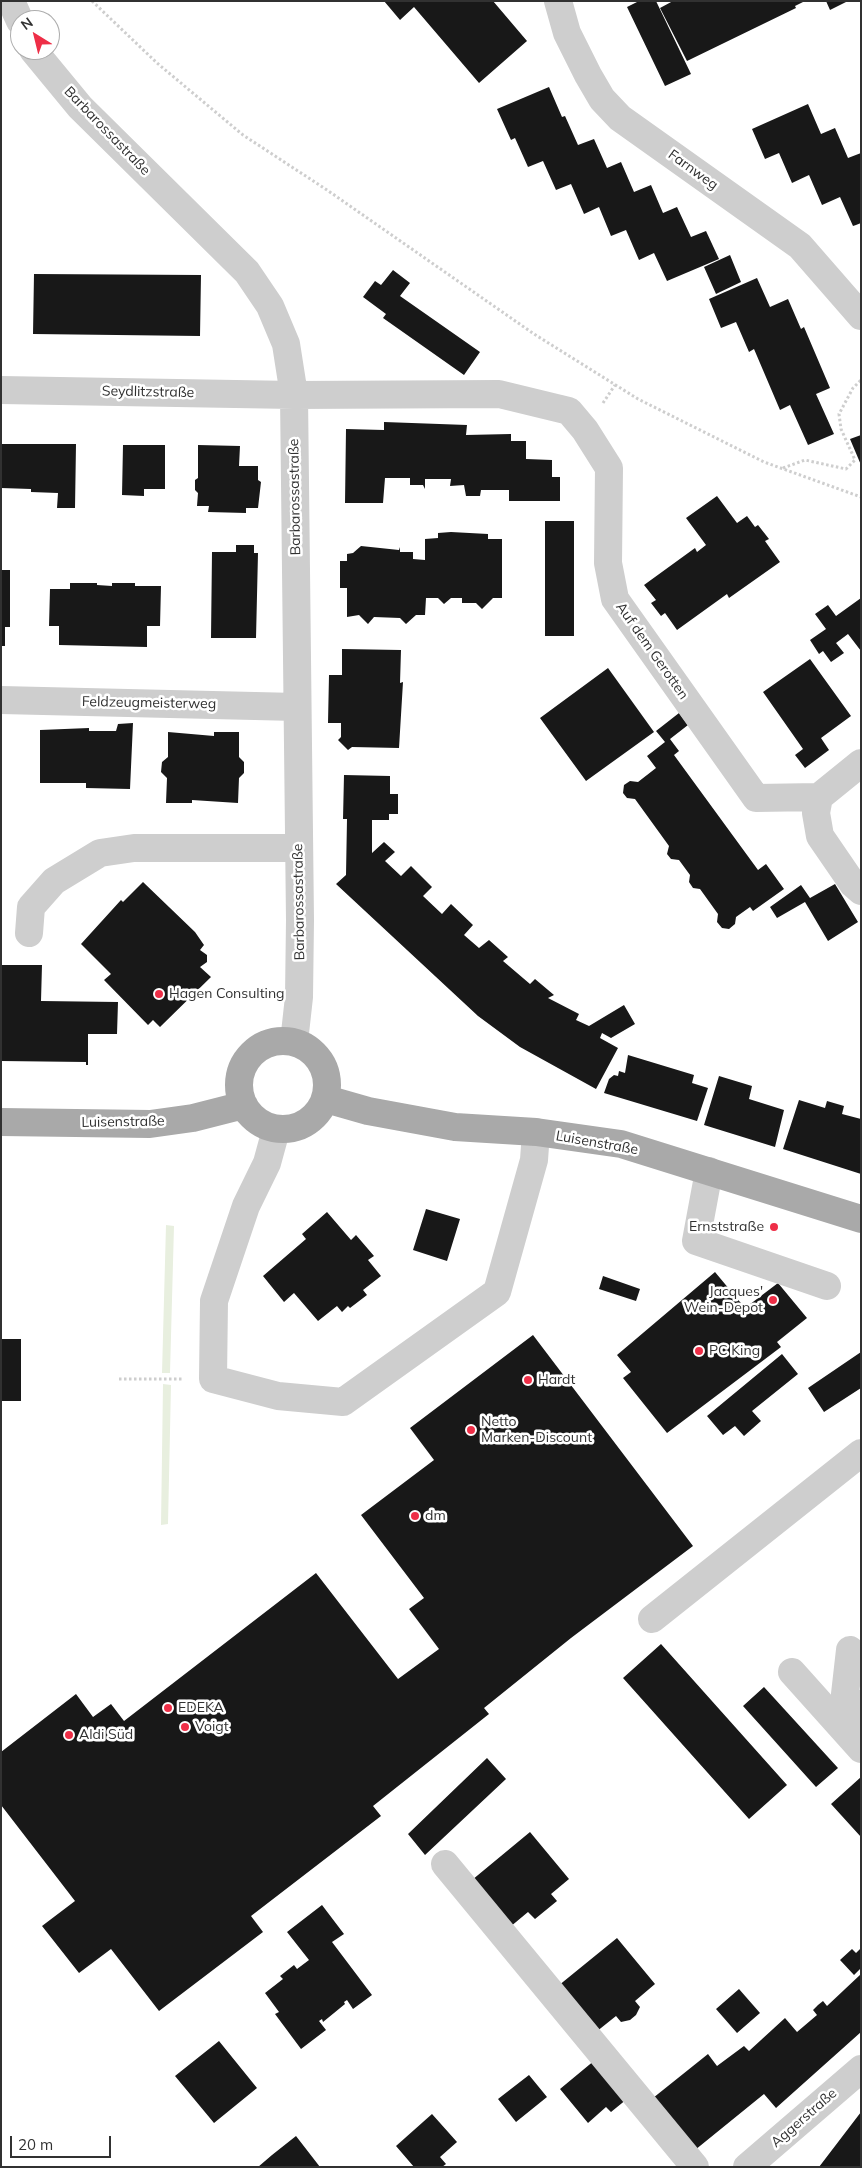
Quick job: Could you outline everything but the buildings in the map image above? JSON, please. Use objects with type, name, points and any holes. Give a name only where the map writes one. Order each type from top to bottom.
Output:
[{"type":"main road","points":[[279,1041],[294,1042],[307,1047],[318,1057],[326,1070],[328,1085],[326,1099],[312,1120],[295,1128],[276,1130],[263,1125],[252,1117],[244,1105],[239,1092],[240,1077],[244,1064],[253,1052],[265,1044],[279,1041]]},
{"type":"main road","name":"Luisenstraße","points":[[326,1099],[368,1111],[455,1127],[536,1132],[621,1144],[861,1219]]},
{"type":"main road","name":"Luisenstraße","points":[[1,1122],[150,1124],[193,1118],[244,1105]]},
{"type":"street","name":"Farnweg","points":[[558,1],[567,33],[588,75],[602,99],[620,118],[800,246],[861,316]]},
{"type":"street","name":"Barbarossastraße","points":[[41,60],[80,107],[247,272],[270,306],[286,344],[294,394],[300,997],[294,1042]]},
{"type":"street","name":"Seydlitzstraße","points":[[1,390],[294,394]]},
{"type":"street","name":"Auf dem Gerotten","points":[[294,394],[499,394],[569,412],[585,430],[609,468],[608,563],[615,599],[756,798],[818,797]]},
{"type":"street","name":"Feldzeugmeisterweg","points":[[1,700],[297,707]]},
{"type":"street","points":[[861,763],[818,797],[816,813],[820,836],[853,884],[861,891]]},
{"type":"street","points":[[29,933],[32,907],[54,881],[100,853],[134,848],[299,848]]},
{"type":"street","points":[[276,1130],[267,1164],[246,1206],[214,1301],[213,1379],[278,1396],[343,1402],[497,1292],[534,1160],[536,1132]]},
{"type":"street","points":[[709,1171],[696,1241],[827,1286]]},
{"type":"street","points":[[652,1619],[861,1453]]},
{"type":"street","points":[[850,1650],[845,1694],[861,1713]]},
{"type":"street","points":[[792,1672],[861,1749]]},
{"type":"street","points":[[445,1864],[695,2167]]},
{"type":"street","name":"Aggerstraße","points":[[747,2167],[861,2069]]},
{"type":"path","points":[[92,1],[157,63],[243,135],[327,190],[534,334],[638,399],[764,462],[861,497]]},
{"type":"path","points":[[783,468],[805,460],[846,468],[855,460],[841,429],[839,414],[853,388],[861,380]]},
{"type":"path","points":[[119,1379],[213,1379]]},
{"type":"green space","points":[[166,1225],[174,1226],[170,1373],[162,1373]]},
{"type":"green space","points":[[163,1384],[171,1385],[168,1524],[161,1525]]},
{"type":"place","name":"Hagen Consulting","points":[[159,994]]},
{"type":"place","name":"Ernststraße","points":[[774,1227]]},
{"type":"place","name":"Jacques' Wein-Depot","points":[[773,1300]]},
{"type":"place","name":"PC King","points":[[699,1351]]},
{"type":"place","name":"Hardt","points":[[528,1380]]},
{"type":"place","name":"Netto Marken-Discount","points":[[471,1430]]},
{"type":"place","name":"dm","points":[[415,1516]]},
{"type":"place","name":"EDEKA","points":[[168,1708]]},
{"type":"place","name":"Voigt","points":[[185,1727]]},
{"type":"place","name":"Aldi Süd","points":[[69,1735]]}]
